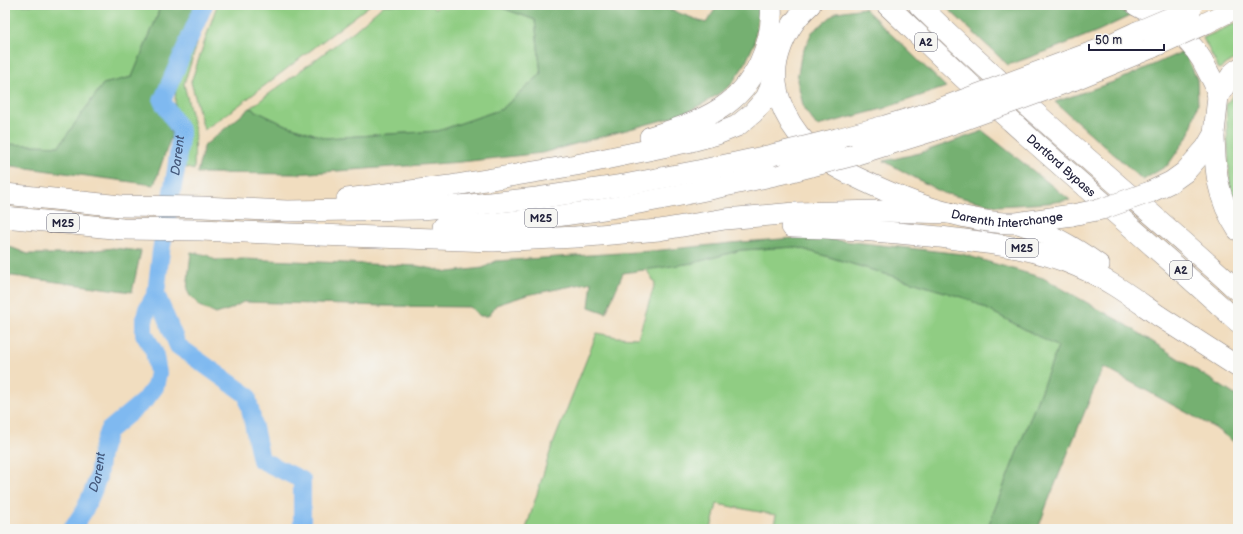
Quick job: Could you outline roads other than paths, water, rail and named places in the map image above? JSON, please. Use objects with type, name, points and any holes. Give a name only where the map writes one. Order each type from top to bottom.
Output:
[{"type":"highway","name":"M25","points":[[516,174],[668,132],[720,109],[741,91],[760,64],[769,36],[772,14],[771,5]]},
{"type":"highway","points":[[779,50],[782,5]]},
{"type":"highway","name":"Darenth Interchange","points":[[810,5],[792,25],[779,50],[775,70],[776,84],[783,108],[800,137],[819,155],[846,172],[905,199],[950,213],[998,222],[1015,223],[1090,213],[1150,192],[1171,182],[1185,172],[1203,153],[1214,134],[1218,96],[1214,83],[1207,69],[1196,51],[1179,31],[1167,22],[1136,5]]},
{"type":"highway","name":"Dartford Bypass","points":[[887,5],[976,90],[1182,270],[1238,322]]},
{"type":"highway","name":"Dartford Bypass","points":[[919,5],[988,70],[1205,260],[1238,291]]},
{"type":"highway","name":"M25","points":[[1069,71],[1098,50],[1137,32],[1198,12],[1238,7]]},
{"type":"highway","name":"M25","points":[[290,234],[467,226],[530,219],[651,202],[788,172],[854,155],[933,121],[1069,71],[1153,47],[1198,12]]},
{"type":"highway","points":[[1218,96],[1233,73],[1238,69]]},
{"type":"highway","name":"M25","points":[[287,211],[358,197],[450,186],[576,165],[687,142],[728,130],[753,114],[761,105],[770,89],[775,70]]},
{"type":"highway","name":"M25","points":[[5,194],[121,206],[203,207],[287,211],[421,208],[470,205],[537,198],[649,181],[772,155],[885,126],[933,121]]},
{"type":"highway","points":[[1214,134],[1215,168],[1218,183],[1227,210],[1238,230]]},
{"type":"highway","name":"M25","points":[[5,217],[122,230],[201,230],[493,241],[576,238],[659,230],[726,219],[795,213],[880,211],[950,213]]},
{"type":"highway","points":[[1015,223],[1042,231],[1064,242],[1094,261],[1200,335],[1238,365]]},
{"type":"highway","name":"M25","points":[[659,230],[774,227],[866,230],[967,240],[1028,249],[1057,258],[1098,276],[1238,365]]},
{"type":"waterway","name":"Darent","points":[[72,529],[84,511],[93,491],[98,477],[101,453],[108,431],[145,400],[155,387],[158,373],[154,351],[144,334],[144,322],[147,309],[156,294],[161,251],[176,170],[181,131],[162,101],[204,5]]},
{"type":"waterway","name":"Darent","points":[[156,294],[178,346],[247,395],[261,460],[302,480],[302,529]]}]
